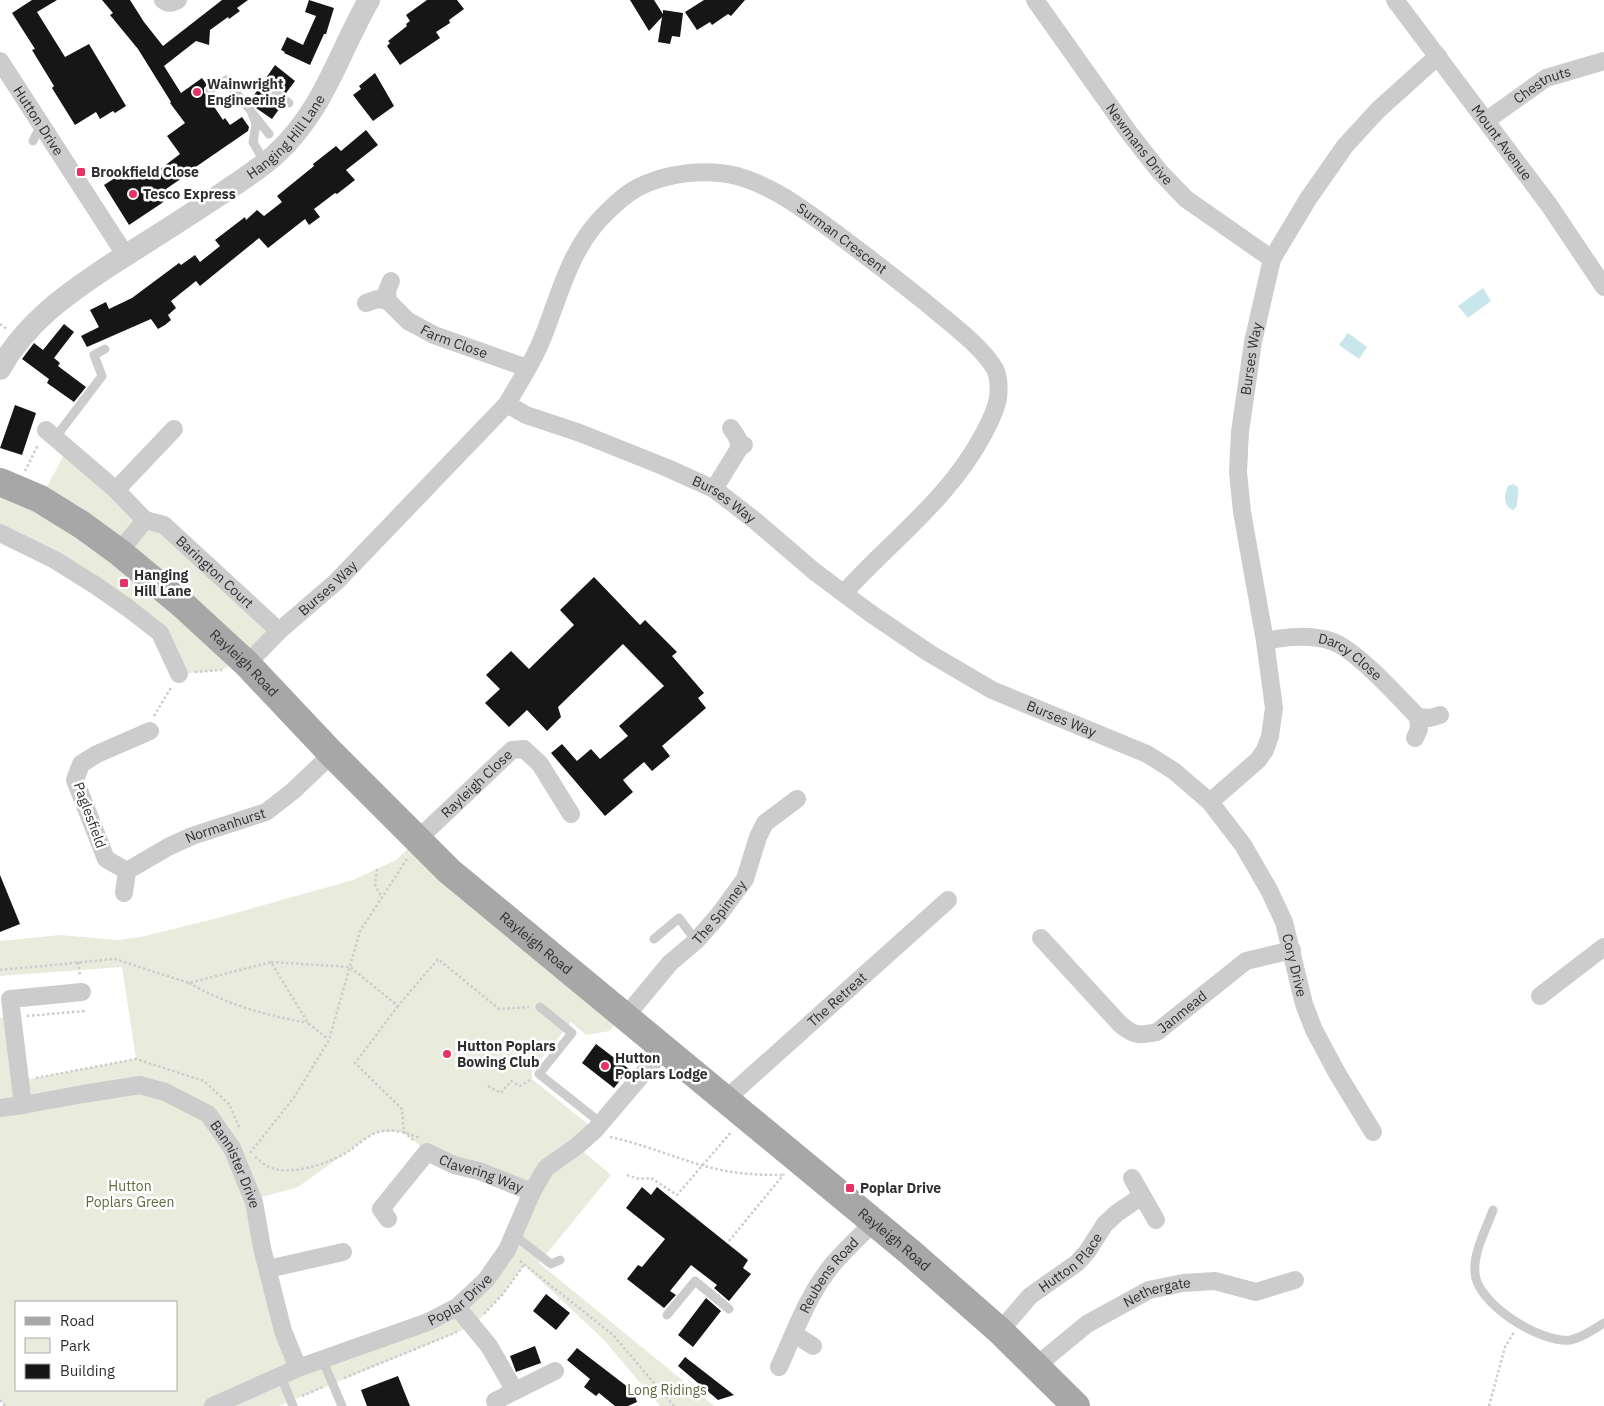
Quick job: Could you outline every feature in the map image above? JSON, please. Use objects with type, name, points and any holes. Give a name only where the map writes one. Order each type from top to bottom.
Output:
[{"type":"main road","name":"Rayleigh Road","points":[[8,485],[40,499],[82,525],[119,552],[183,605],[247,664],[332,754],[449,871],[736,1107],[791,1166],[874,1222],[910,1252],[1000,1331],[1076,1406]]},
{"type":"street","points":[[163,0],[174,2],[178,0]]},
{"type":"street","name":"Hanging Hill Lane","points":[[0,369],[20,339],[41,316],[76,288],[191,214],[265,163],[295,134],[329,84],[369,0]]},
{"type":"street","name":"Newmans Drive","points":[[1035,0],[1130,134],[1160,172],[1186,199],[1272,258]]},
{"type":"street","name":"Mount Avenue","points":[[1395,0],[1549,205],[1604,287]]},
{"type":"street","name":"Burses Way","points":[[247,664],[279,631],[336,582],[507,404],[526,414],[580,433],[714,489],[753,518],[815,572],[929,654],[992,690],[1147,754],[1174,771],[1210,802],[1258,760],[1265,750],[1270,736],[1274,708],[1265,642],[1242,512],[1238,472],[1240,432],[1254,342],[1272,258],[1308,199],[1345,146],[1378,110],[1438,56]]},
{"type":"street","name":"Chestnuts","points":[[1487,120],[1546,78],[1604,61]]},
{"type":"street","name":"Hutton Drive","points":[[0,62],[126,256]]},
{"type":"street","name":"Surman Crescent","points":[[507,404],[538,347],[569,266],[581,243],[596,222],[618,201],[636,188],[656,180],[680,174],[734,175],[764,185],[814,217],[881,266],[980,350],[996,371],[999,387],[998,401],[992,418],[968,462],[935,500],[844,593]]},
{"type":"street","points":[[366,303],[377,299],[388,302],[388,291],[391,281]]},
{"type":"street","name":"Farm Close","points":[[388,302],[408,320],[434,335],[527,368]]},
{"type":"street","points":[[714,489],[742,446],[731,428]]},
{"type":"street","points":[[116,490],[174,429]]},
{"type":"street","name":"Barington Court","points":[[50,434],[116,490],[145,520],[164,525],[279,631]]},
{"type":"street","points":[[119,552],[145,520]]},
{"type":"street","points":[[0,534],[55,560],[95,584],[160,633],[179,674]]},
{"type":"street","name":"Darcy Close","points":[[1265,642],[1285,638],[1314,637],[1332,641],[1367,666],[1418,717]]},
{"type":"street","points":[[1415,738],[1419,729],[1418,717],[1430,718],[1440,715]]},
{"type":"street","name":"Paglesfield","points":[[127,871],[106,859],[75,780],[81,764],[97,754],[150,731]]},
{"type":"street","name":"Rayleigh Close","points":[[417,840],[512,750],[524,749],[540,764],[571,814]]},
{"type":"street","name":"Normanhurst","points":[[127,871],[168,847],[192,836],[266,812],[294,791],[332,754]]},
{"type":"street","name":"The Spinney","points":[[626,1016],[670,963],[696,941],[718,916],[745,879],[758,837],[765,823],[797,799]]},
{"type":"street","name":"Cory Drive","points":[[1210,802],[1243,844],[1284,922],[1304,1004],[1314,1030],[1337,1074],[1373,1132]]},
{"type":"street","points":[[124,893],[127,871]]},
{"type":"street","name":"The Retreat","points":[[736,1107],[948,900]]},
{"type":"street","name":"Janmead","points":[[1041,938],[1120,1024],[1131,1033],[1144,1035],[1157,1032],[1246,960],[1292,950]]},
{"type":"street","points":[[1540,996],[1604,947]]},
{"type":"street","points":[[23,1106],[10,999],[82,992]]},
{"type":"street","name":"Poplar Drive","points":[[213,1406],[298,1368],[428,1322],[457,1307],[486,1280],[511,1243],[532,1192],[546,1168],[577,1146],[598,1127],[664,1049]]},
{"type":"street","name":"Bannister Drive","points":[[0,1108],[23,1106],[140,1085],[165,1092],[208,1114],[232,1148],[254,1202],[283,1330],[298,1368]]},
{"type":"street","name":"Clavering Way","points":[[388,1219],[381,1209],[427,1152],[454,1166],[479,1171],[532,1192]]},
{"type":"street","points":[[1132,1178],[1156,1220]]},
{"type":"street","name":"Hutton Place","points":[[1000,1331],[1030,1296],[1077,1263],[1087,1252],[1105,1224],[1117,1213],[1142,1196]]},
{"type":"street","name":"Reubens Road","points":[[779,1367],[806,1307],[832,1265],[874,1222]]},
{"type":"street","points":[[268,1269],[343,1252]]},
{"type":"street","name":"Nethergate","points":[[1036,1366],[1087,1324],[1150,1290],[1184,1283],[1215,1281],[1256,1292],[1295,1280]]},
{"type":"street","points":[[457,1307],[489,1346],[515,1391]]},
{"type":"street","points":[[794,1334],[813,1346]]},
{"type":"street","points":[[495,1401],[555,1371]]},
{"type":"lane","points":[[210,90],[226,80],[269,134]]},
{"type":"lane","points":[[276,93],[289,102]]},
{"type":"lane","points":[[251,111],[256,124],[253,142],[265,163]]},
{"type":"lane","points":[[33,141],[42,125]]},
{"type":"lane","points":[[50,434],[102,376],[94,355],[105,349]]},
{"type":"lane","points":[[654,939],[679,918],[696,941]]},
{"type":"lane","points":[[540,1007],[572,1033],[539,1074],[598,1127]]},
{"type":"lane","points":[[1493,1210],[1476,1256],[1475,1274],[1481,1289],[1491,1300],[1519,1325],[1555,1339],[1571,1340],[1604,1323]]},
{"type":"lane","points":[[511,1243],[551,1264],[560,1260]]},
{"type":"lane","points":[[667,1315],[695,1281],[729,1308]]},
{"type":"lane","points":[[323,1360],[342,1406]]},
{"type":"lane","points":[[281,1377],[292,1403]]},
{"type":"path","points":[[8,485],[50,434]]},
{"type":"path","points":[[417,840],[404,865],[360,931],[329,1040],[295,1096],[249,1154],[273,1169],[295,1170],[315,1166],[347,1153],[368,1137],[379,1132],[404,1132],[427,1152]]},
{"type":"path","points":[[377,868],[375,885],[382,898]]},
{"type":"path","points":[[0,970],[115,959],[190,983],[238,1007],[274,1017],[308,1023]]},
{"type":"path","points":[[404,1132],[402,1109],[355,1063],[398,1006],[438,959],[499,1009],[540,1007]]},
{"type":"path","points":[[272,962],[308,1023],[329,1040]]},
{"type":"path","points":[[190,983],[272,962],[350,967],[398,1006]]},
{"type":"path","points":[[488,1086],[501,1093],[511,1081],[520,1086],[539,1074]]},
{"type":"path","points":[[627,1175],[639,1179],[651,1178],[677,1195],[703,1165],[736,1107]]},
{"type":"path","points":[[598,1127],[606,1136],[627,1140],[720,1170],[756,1175],[791,1166]]},
{"type":"path","points":[[729,1241],[791,1166]]},
{"type":"path","points":[[511,1243],[612,1334],[674,1406]]},
{"type":"path","points":[[1489,1406],[1505,1347],[1519,1325]]},
{"type":"path","points":[[292,1403],[332,1383]]},
{"type":"path","points":[[0,1400],[5,1406]]},
{"type":"green space","points":[[68,448],[279,631],[242,660],[222,670],[179,674],[160,633],[0,533],[0,482],[40,499]]},
{"type":"green space","points":[[417,840],[616,1023],[610,1031],[586,1035],[571,1022],[532,1070],[532,1079],[595,1130],[577,1146],[611,1175],[539,1263],[714,1406],[660,1406],[603,1339],[524,1265],[503,1294],[473,1326],[279,1406],[5,1406],[0,1400],[0,1018],[12,1017],[20,1081],[136,1059],[122,967],[0,976],[0,941],[60,935],[117,940],[141,937],[218,918],[353,880],[396,860]],"holes":[[[379,1132],[404,1132],[427,1152],[532,1192],[486,1280],[428,1322],[296,1360],[259,1198],[298,1187],[368,1137]]]},
{"type":"water","points":[[1483,288],[1491,301],[1468,318],[1458,306]]},
{"type":"water","points":[[1348,333],[1367,347],[1359,359],[1339,345]]},
{"type":"water","points":[[1513,484],[1518,487],[1518,490],[1517,506],[1513,510],[1507,506],[1505,496],[1508,486]]},
{"type":"building","points":[[32,0],[57,0],[37,12],[65,57],[89,44],[126,106],[100,119],[96,112],[75,125],[52,88],[54,86],[32,50],[35,49],[12,13]]},
{"type":"building","points":[[102,0],[130,0],[163,46],[222,0],[248,0],[237,8],[240,11],[210,30],[209,45],[196,41],[164,66],[181,93],[202,78],[207,85],[204,88],[204,93],[208,96],[214,95],[209,99],[223,120],[225,118],[230,125],[242,117],[249,127],[248,131],[166,189],[169,192],[164,195],[166,199],[162,203],[129,225],[104,185],[135,165],[142,176],[156,167],[159,170],[180,154],[167,136],[185,123],[170,103],[138,49],[110,15],[113,13]]},
{"type":"building","points":[[309,0],[334,8],[326,34],[324,34],[310,65],[281,50],[287,37],[303,45],[316,16],[305,12]]},
{"type":"building","points":[[427,0],[457,0],[464,9],[449,20],[450,23],[436,32],[440,38],[400,65],[387,46],[390,43],[388,41],[407,26],[406,24],[410,21],[406,15]]},
{"type":"building","points":[[630,0],[654,0],[663,14],[663,10],[683,13],[680,37],[672,36],[670,44],[658,42],[662,17],[649,31]]},
{"type":"building","points":[[704,0],[745,0],[731,16],[728,14],[712,25],[710,22],[697,30],[685,12]]},
{"type":"building","points":[[275,65],[295,81],[286,93],[277,87],[271,90],[270,96],[282,105],[272,119],[256,108],[258,106],[252,98]]},
{"type":"building","points":[[375,73],[394,106],[373,121],[353,95],[361,89],[359,86]]},
{"type":"building","points":[[366,130],[378,145],[346,170],[355,180],[314,209],[320,217],[309,225],[305,219],[268,248],[259,238],[200,286],[196,281],[171,301],[176,308],[168,315],[171,320],[158,329],[151,319],[87,347],[81,336],[99,327],[90,310],[106,302],[109,309],[132,298],[179,263],[181,265],[195,255],[200,262],[220,246],[215,240],[245,217],[246,220],[257,210],[264,216],[282,202],[277,196],[314,166],[313,164],[336,146],[341,151]]},
{"type":"building","points":[[64,324],[74,332],[54,358],[60,363],[58,366],[86,387],[74,402],[47,383],[49,379],[22,359],[34,343],[43,350]]},
{"type":"building","points":[[15,405],[36,413],[22,455],[0,448]]},
{"type":"building","points":[[594,577],[640,625],[645,620],[677,652],[672,656],[704,693],[698,698],[706,708],[662,746],[670,756],[652,771],[644,762],[623,780],[633,792],[605,816],[551,753],[562,744],[577,761],[591,749],[600,759],[628,736],[619,726],[664,686],[623,644],[558,707],[561,717],[547,731],[527,710],[509,727],[485,703],[500,689],[486,675],[511,651],[529,669],[574,625],[560,610]]},
{"type":"building","points":[[0,875],[20,924],[0,932]]},
{"type":"building","name":"Hutton Poplars Lodge","points":[[596,1044],[629,1069],[614,1088],[582,1063]]},
{"type":"building","points":[[642,1187],[651,1195],[657,1187],[748,1260],[743,1268],[751,1274],[729,1301],[714,1288],[717,1285],[691,1265],[670,1291],[676,1295],[664,1308],[627,1279],[638,1265],[642,1267],[665,1239],[626,1208]]},
{"type":"building","points":[[546,1294],[570,1313],[556,1330],[533,1311]]},
{"type":"building","points":[[706,1298],[721,1311],[693,1347],[678,1335]]},
{"type":"building","points":[[535,1346],[541,1363],[516,1372],[510,1356]]},
{"type":"building","points":[[577,1348],[633,1391],[637,1402],[628,1406],[615,1406],[599,1393],[596,1396],[584,1387],[590,1379],[567,1360]]},
{"type":"building","points":[[685,1357],[734,1395],[718,1400],[678,1366]]},
{"type":"building","points":[[398,1376],[410,1406],[367,1406],[361,1390]]},
{"type":"place","name":"Wainwright Engineering","points":[[197,92]]},
{"type":"place","name":"Brookfield Close","points":[[81,172]]},
{"type":"place","name":"Tesco Express","points":[[133,194]]},
{"type":"place","name":"Hanging Hill Lane","points":[[124,583]]},
{"type":"place","name":"Hutton Poplars Bowing Club","points":[[447,1054]]},
{"type":"place","name":"Hutton Poplars Lodge","points":[[605,1066]]},
{"type":"place","name":"Poplar Drive","points":[[850,1188]]},
{"type":"park label","name":"Hutton Poplars Green","points":[[130,1194]]},
{"type":"park label","name":"Long Ridings","points":[[667,1390]]}]
